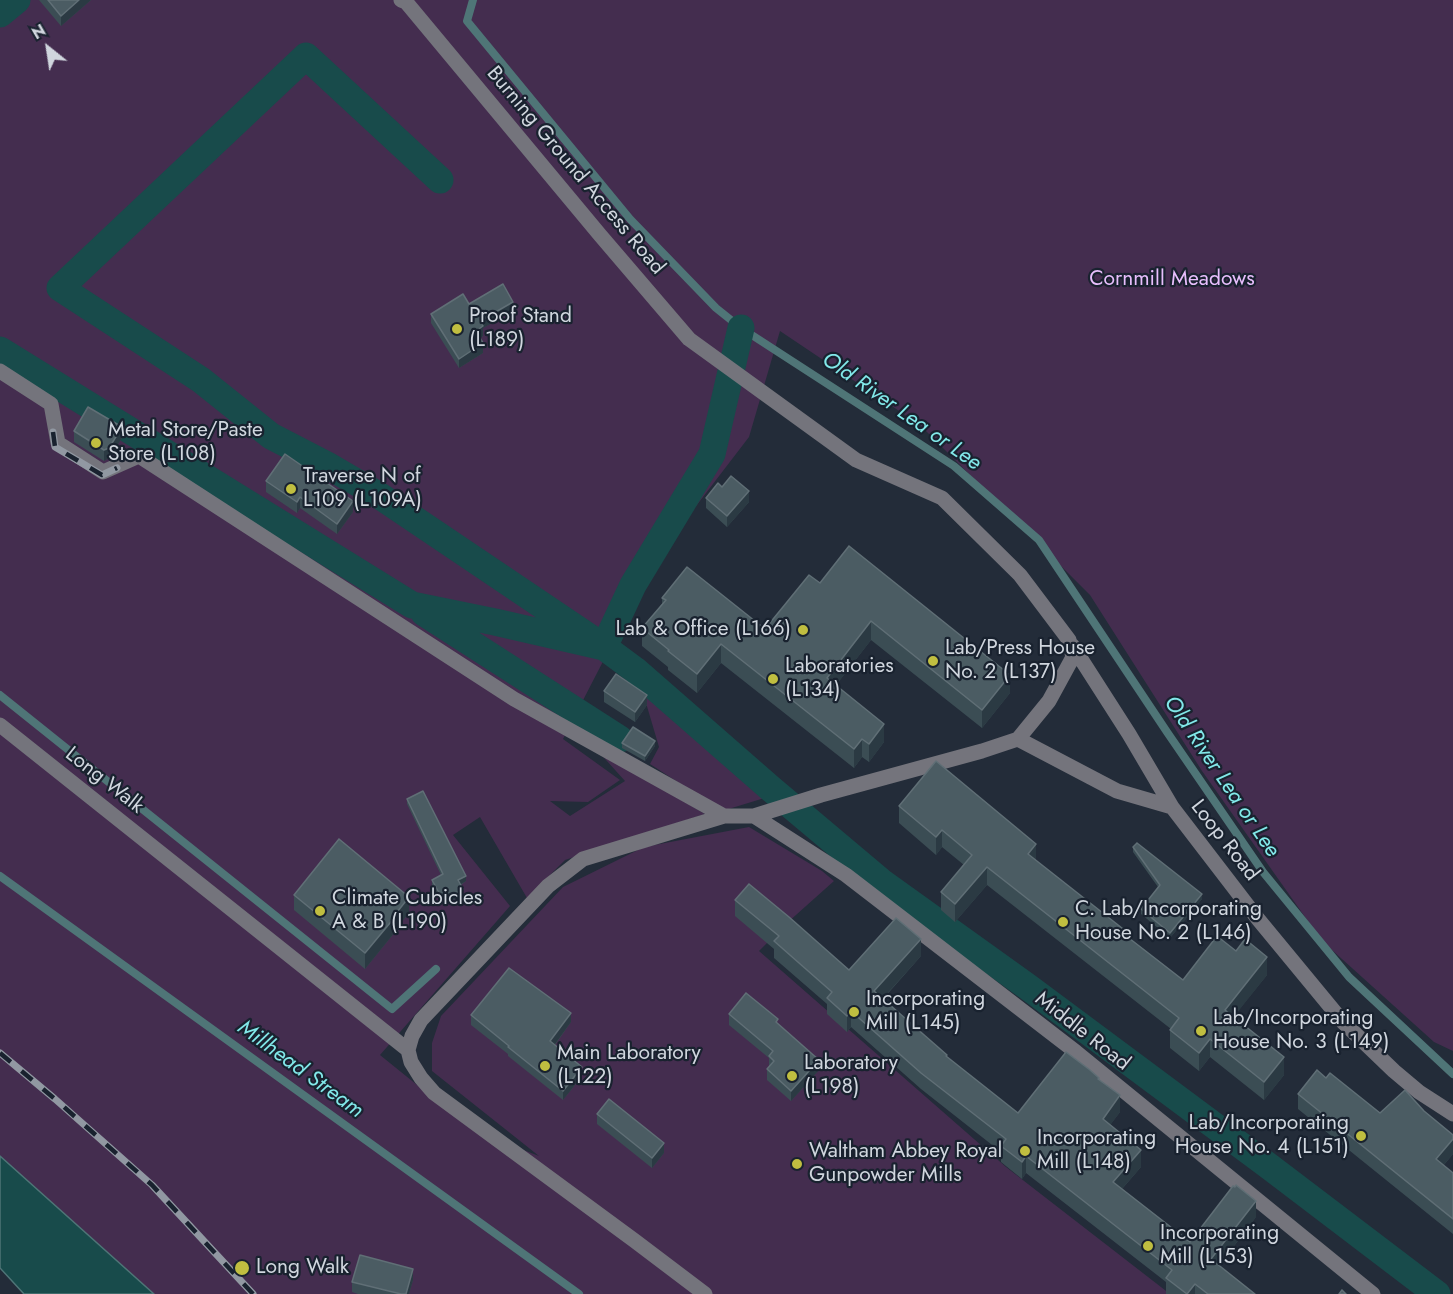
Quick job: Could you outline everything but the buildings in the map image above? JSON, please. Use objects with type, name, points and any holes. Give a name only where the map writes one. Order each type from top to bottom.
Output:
[{"type":"street","name":"Burning Ground Access Road","points":[[401,0],[406,2],[689,339],[856,460],[942,498],[1020,575],[1069,640]]},
{"type":"street","points":[[0,371],[51,404],[58,443],[103,472],[139,456],[514,699],[724,816]]},
{"type":"street","points":[[705,1294],[434,1093],[411,1062],[408,1050],[412,1035],[421,1020],[548,886],[583,859],[724,816],[754,816],[1017,739],[1048,701],[1073,657],[1069,640]]},
{"type":"street","points":[[1069,640],[1130,734],[1172,807]]},
{"type":"street","name":"Long Walk","points":[[0,725],[408,1050]]},
{"type":"street","name":"Loop Road","points":[[1017,739],[1117,791],[1172,807],[1258,919],[1343,1022],[1419,1092],[1453,1114]]},
{"type":"street","name":"Middle Road","points":[[754,816],[846,875],[975,974],[1076,1052],[1373,1294]]},
{"type":"green space","name":"Cornmill Meadows","points":[[0,0],[1453,0],[1453,1051],[1434,1042],[1322,941],[1202,771],[1090,595],[920,425],[780,331],[749,437],[637,583],[612,644],[563,739],[620,780],[588,802],[550,801],[570,816],[625,781],[597,750],[705,814],[565,860],[527,898],[480,817],[453,835],[510,906],[380,1055],[474,1131],[539,1156],[432,1071],[432,1043],[441,1016],[563,887],[644,847],[749,827],[822,871],[834,881],[759,951],[1006,1167],[1170,1294],[154,1294],[0,1156]]},
{"type":"green space","points":[[641,686],[771,796],[722,811],[650,764],[659,747]]},
{"type":"shaded area","points":[[0,1156],[154,1294],[24,1294],[0,1268]]},
{"type":"waterway","points":[[0,14],[17,0]]},
{"type":"waterway","name":"Old River Lea or Lee","points":[[473,0],[467,21],[630,219],[716,308],[741,328],[954,466],[1039,540],[1263,872],[1349,977],[1453,1074]]},
{"type":"waterway","points":[[440,180],[306,56],[60,288],[201,380],[271,436],[380,496],[604,647],[633,585],[712,454],[741,328]]},
{"type":"waterway","points":[[0,350],[412,605],[604,647],[635,670],[883,883],[1028,987],[1437,1294]]},
{"type":"waterway","points":[[424,613],[620,739]]},
{"type":"waterway","points":[[0,695],[392,1009],[436,969]]},
{"type":"waterway","name":"Millhead Stream","points":[[0,876],[579,1294]]},
{"type":"railway","points":[[53,432],[55,447],[102,475],[117,468]]},
{"type":"railway","points":[[0,1053],[152,1185],[253,1294]]},
{"type":"place","name":"Proof Stand (L189)","points":[[457,329]]},
{"type":"place","name":"Metal Store/Paste Store (L108)","points":[[96,443]]},
{"type":"place","name":"Traverse N of L109 (L109A)","points":[[291,489]]},
{"type":"place","name":"Lab & Office (L166)","points":[[803,630]]},
{"type":"place","name":"Lab/Press House No. 2 (L137)","points":[[933,661]]},
{"type":"place","name":"Laboratories (L134)","points":[[773,679]]},
{"type":"place","name":"Climate Cubicles A & B (L190)","points":[[320,911]]},
{"type":"place","name":"C. Lab/Incorporating House No. 2 (L146)","points":[[1063,922]]},
{"type":"place","name":"Incorporating Mill (L145)","points":[[854,1012]]},
{"type":"place","name":"Lab/Incorporating House No. 3 (L149)","points":[[1201,1031]]},
{"type":"place","name":"Main Laboratory (L122)","points":[[545,1066]]},
{"type":"place","name":"Laboratory (L198)","points":[[792,1076]]},
{"type":"place","name":"Lab/Incorporating House No. 4 (L151)","points":[[1361,1136]]},
{"type":"place","name":"Incorporating Mill (L148)","points":[[1025,1151]]},
{"type":"place","name":"Waltham Abbey Royal Gunpowder Mills","points":[[797,1164]]},
{"type":"place","name":"Incorporating Mill (L153)","points":[[1148,1246]]},
{"type":"place","name":"Long Walk","points":[[242,1268]]}]
